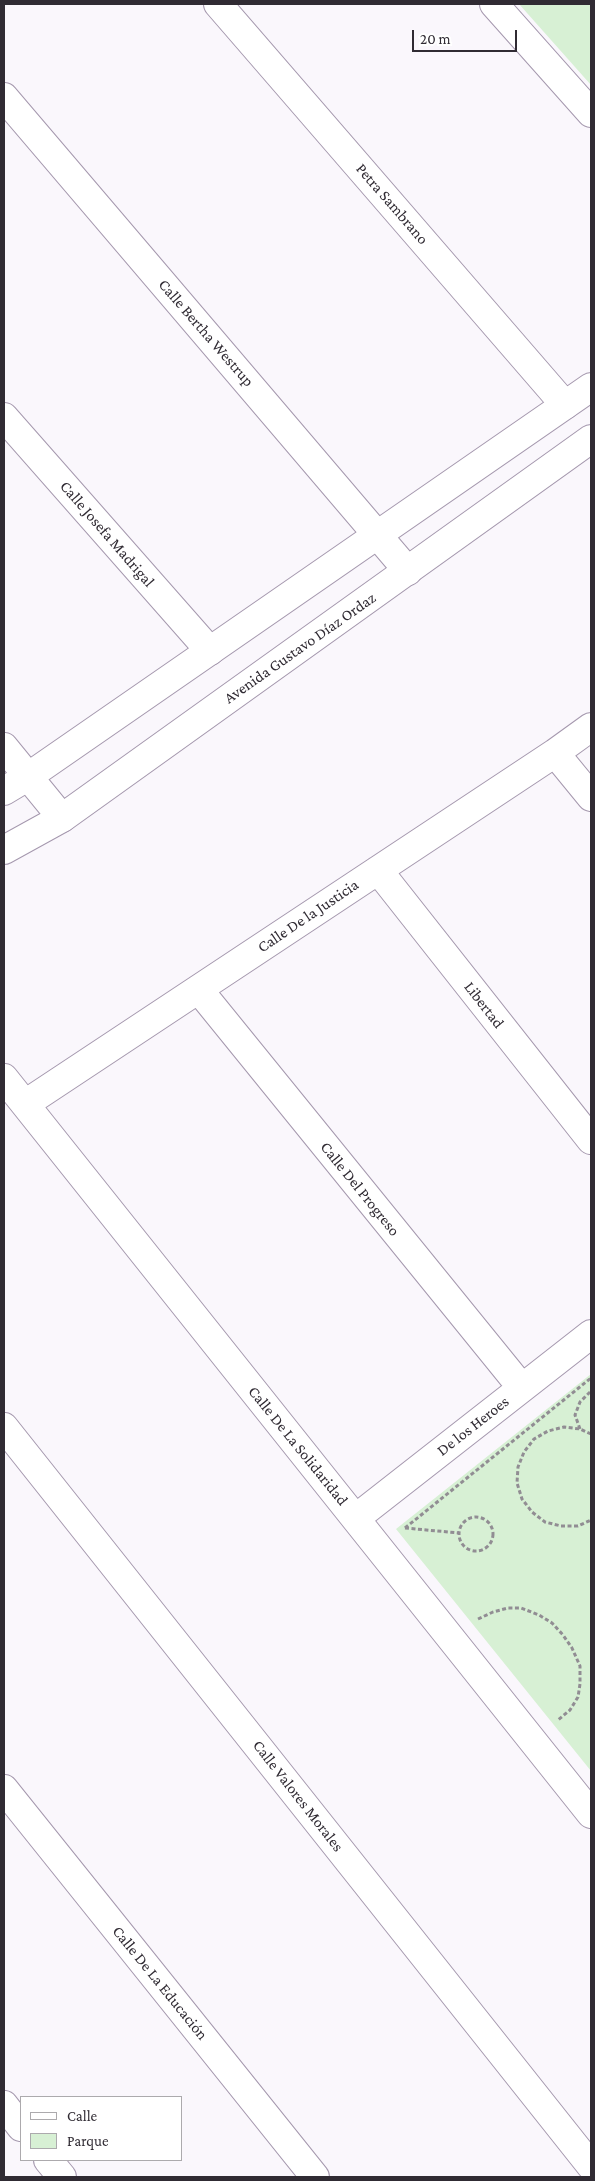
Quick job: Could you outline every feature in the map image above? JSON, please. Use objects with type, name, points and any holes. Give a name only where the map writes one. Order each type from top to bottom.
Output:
[{"type":"street","name":"Petra Sambrano","points":[[218,4],[565,405]]},
{"type":"street","points":[[494,4],[591,113]]},
{"type":"street","name":"Calle Bertha Westrup","points":[[4,97],[378,533],[408,571]]},
{"type":"street","points":[[4,791],[29,776],[591,387]]},
{"type":"street","name":"Calle Josefa Madrigal","points":[[4,417],[210,651]]},
{"type":"street","name":"Avenida Gustavo Díaz Ordaz","points":[[4,850],[62,818],[591,439]]},
{"type":"street","name":"Calle De la Justicia","points":[[25,1104],[555,753],[591,727]]},
{"type":"street","points":[[4,747],[62,818]]},
{"type":"street","points":[[555,753],[591,797]]},
{"type":"street","name":"Libertad","points":[[378,870],[591,1140]]},
{"type":"street","name":"Calle Del Progreso","points":[[199,990],[522,1388]]},
{"type":"street","name":"Calle De La Solidaridad","points":[[4,1078],[591,1814]]},
{"type":"street","name":"De los Heroes","points":[[356,1518],[591,1334]]},
{"type":"street","name":"Calle Valores Morales","points":[[4,1427],[591,2167]]},
{"type":"street","name":"Calle De La Educación","points":[[4,1789],[316,2177]]},
{"type":"street","points":[[4,2106],[20,2126]]},
{"type":"street","points":[[49,2161],[62,2177]]},
{"type":"street","points":[[579,2177],[591,2167]]},
{"type":"path","points":[[405,1528],[591,1378]]},
{"type":"path","points":[[580,1429],[575,1415],[580,1402],[591,1391]]},
{"type":"path","points":[[591,1434],[580,1429],[564,1427],[548,1430],[534,1439],[524,1452],[518,1467],[517,1483],[522,1499],[532,1512],[545,1522],[561,1526],[578,1526],[591,1520]]},
{"type":"path","points":[[477,1517],[491,1526],[492,1537],[487,1547],[476,1551],[462,1544],[459,1533],[462,1523],[477,1517]]},
{"type":"path","points":[[405,1528],[459,1533]]},
{"type":"path","points":[[405,1528],[411,1536]]},
{"type":"path","points":[[478,1619],[508,1608],[521,1608],[545,1619],[563,1635],[572,1648],[580,1666],[580,1684],[578,1697],[570,1710],[558,1720]]},
{"type":"path","points":[[472,1612],[484,1627]]},
{"type":"path","points":[[552,1712],[564,1726]]},
{"type":"green space","points":[[519,4],[591,4],[591,85]]},
{"type":"green space","points":[[591,1374],[591,1771],[396,1529]]}]
